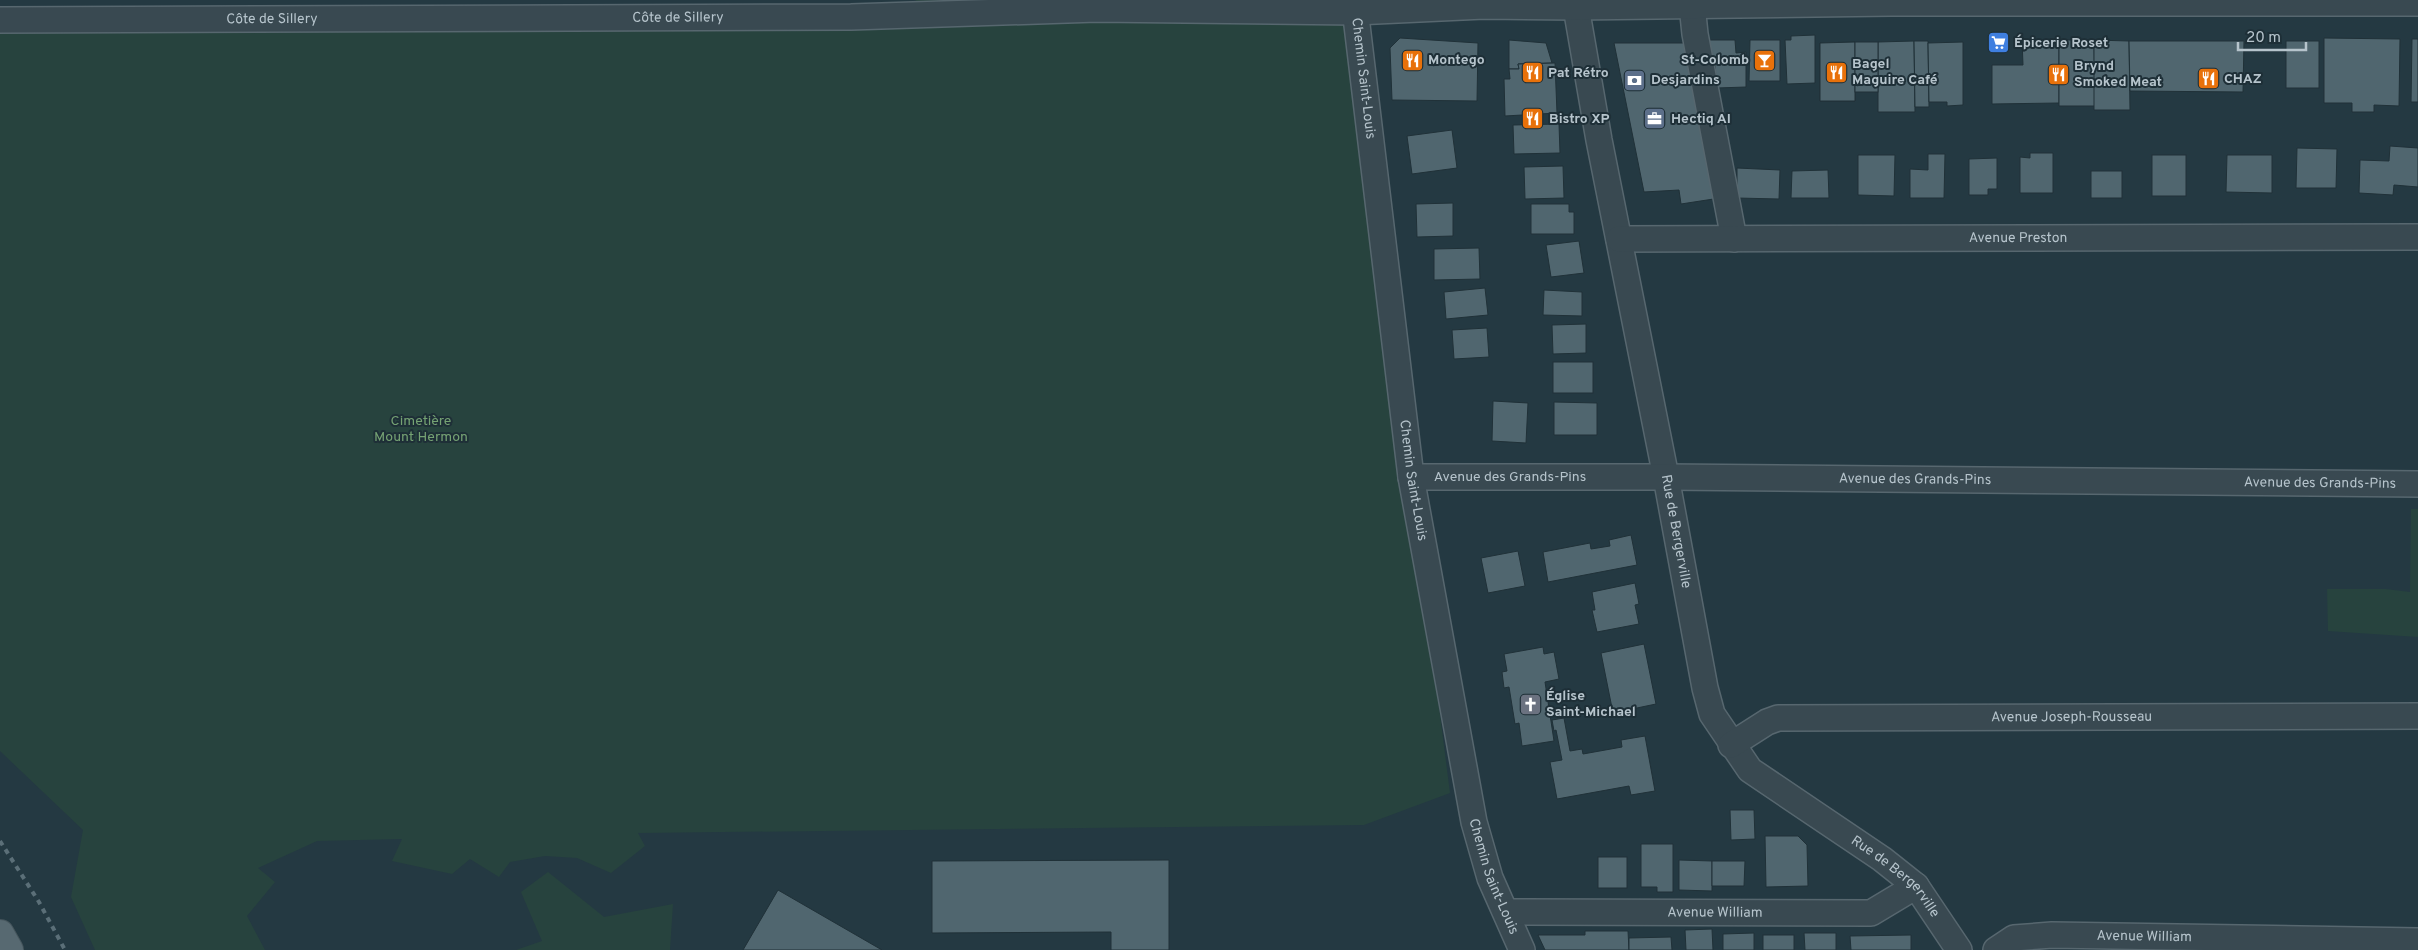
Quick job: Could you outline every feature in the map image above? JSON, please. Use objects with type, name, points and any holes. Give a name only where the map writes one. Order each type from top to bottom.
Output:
[{"type":"main road","points":[[0,934],[9,950]]},
{"type":"street","name":"Côte de Sillery","points":[[0,20],[99,9],[851,8],[1097,5],[1576,7],[2155,1],[2418,3]]},
{"type":"street","points":[[1692,5],[1695,34],[1734,239]]},
{"type":"street","name":"Chemin Saint-Louis","points":[[1354,6],[1411,477],[1474,822],[1490,878],[1522,950]]},
{"type":"street","name":"Rue de Bergerville","points":[[1576,7],[1598,140],[1666,477],[1705,688],[1712,714],[1731,745],[1750,770],[1859,843],[1916,886],[1959,950]]},
{"type":"street","name":"Avenue Preston","points":[[1618,239],[2418,237]]},
{"type":"street","name":"Avenue des Grands-Pins","points":[[1411,477],[1666,477],[2418,484]]},
{"type":"street","name":"Avenue Joseph-Rousseau","points":[[1731,745],[1766,722],[1778,718],[2418,716]]},
{"type":"street","name":"Avenue William","points":[[1506,912],[1872,913],[1916,886]]},
{"type":"street","name":"Avenue William","points":[[1996,950],[2014,938],[2052,935],[2418,941]]},
{"type":"green space","name":"Cimetière Mount Hermon","points":[[916,0],[1009,0],[1355,12],[1398,478],[1439,707],[1450,793],[1364,825],[638,833],[645,846],[611,873],[577,858],[545,856],[510,862],[499,877],[470,859],[452,874],[392,861],[402,839],[317,841],[258,868],[275,882],[247,916],[265,950],[95,950],[71,897],[83,830],[0,751],[0,21],[904,15]]},
{"type":"green space","points":[[2411,509],[2418,509],[2418,637],[2328,631],[2327,589],[2386,589],[2410,592]]},
{"type":"green space","points":[[548,872],[604,917],[673,904],[670,950],[516,950],[542,941],[521,892]]},
{"type":"building","points":[[1815,35],[1815,83],[1787,84],[1785,40],[1791,40],[1791,36]]},
{"type":"building","points":[[1400,38],[1478,43],[1477,101],[1392,100],[1390,48]]},
{"type":"building","points":[[2324,38],[2400,39],[2399,106],[2374,105],[2374,112],[2352,112],[2352,103],[2324,103]]},
{"type":"building","points":[[2412,39],[2418,39],[2418,102],[2411,102]]},
{"type":"building","points":[[1509,40],[1546,43],[1552,63],[1518,64],[1519,69],[1509,69]]},
{"type":"building","points":[[1704,40],[1735,40],[1736,53],[1746,52],[1746,87],[1717,88],[1714,56],[1708,57]]},
{"type":"building","name":"St-Colomb","points":[[1750,40],[1780,40],[1780,81],[1749,81]]},
{"type":"building","points":[[2022,40],[2059,40],[2059,103],[1992,104],[1992,65],[2023,65]]},
{"type":"building","points":[[2059,40],[2094,40],[2095,106],[2059,106]]},
{"type":"building","points":[[2094,40],[2129,41],[2130,110],[2094,110]]},
{"type":"building","points":[[1914,41],[1915,112],[1878,112],[1878,42]]},
{"type":"building","points":[[1914,41],[1928,41],[1929,107],[1915,107]]},
{"type":"building","points":[[2129,41],[2244,41],[2243,92],[2130,91]]},
{"type":"building","points":[[2286,41],[2319,41],[2319,88],[2286,88]]},
{"type":"building","points":[[1855,42],[1855,101],[1820,101],[1820,43]]},
{"type":"building","points":[[1855,42],[1855,101],[1820,101],[1820,43]]},
{"type":"building","points":[[1855,42],[1878,42],[1878,92],[1855,92]]},
{"type":"building","points":[[1963,42],[1963,105],[1947,106],[1947,102],[1929,102],[1928,43]]},
{"type":"building","points":[[1614,43],[1691,43],[1720,198],[1681,204],[1679,190],[1644,192]]},
{"type":"building","points":[[1555,63],[1557,113],[1505,116],[1504,79],[1510,79],[1509,69],[1519,69],[1518,64]]},
{"type":"building","points":[[1559,124],[1560,153],[1514,154],[1513,125]]},
{"type":"building","points":[[1452,130],[1457,168],[1412,174],[1407,136]]},
{"type":"building","points":[[2390,146],[2418,148],[2418,187],[2394,185],[2393,195],[2359,193],[2360,160],[2389,161]]},
{"type":"building","points":[[2297,148],[2337,149],[2336,188],[2296,188]]},
{"type":"building","points":[[2030,153],[2053,153],[2053,193],[2020,193],[2020,157],[2030,158]]},
{"type":"building","points":[[1928,154],[1945,154],[1944,198],[1910,198],[1910,169],[1928,170]]},
{"type":"building","points":[[1858,155],[1895,155],[1894,196],[1858,195]]},
{"type":"building","points":[[2152,155],[2186,155],[2186,196],[2152,196]]},
{"type":"building","points":[[2227,155],[2272,155],[2272,193],[2226,192]]},
{"type":"building","points":[[1997,158],[1997,189],[1988,189],[1988,195],[1969,195],[1969,159]]},
{"type":"building","points":[[1563,166],[1564,198],[1525,199],[1524,167]]},
{"type":"building","points":[[1737,168],[1780,170],[1779,199],[1737,198]]},
{"type":"building","points":[[1828,170],[1829,198],[1791,198],[1792,171]]},
{"type":"building","points":[[2091,171],[2122,171],[2122,198],[2091,198]]},
{"type":"building","points":[[1453,203],[1453,236],[1417,237],[1416,204]]},
{"type":"building","points":[[1531,204],[1569,204],[1569,212],[1574,212],[1574,234],[1531,234]]},
{"type":"building","points":[[1579,241],[1584,273],[1551,277],[1546,245]]},
{"type":"building","points":[[1479,248],[1480,279],[1434,280],[1434,249]]},
{"type":"building","points":[[1485,288],[1488,315],[1446,319],[1444,292]]},
{"type":"building","points":[[1544,290],[1582,292],[1582,316],[1543,315]]},
{"type":"building","points":[[1586,324],[1586,353],[1553,354],[1552,325]]},
{"type":"building","points":[[1487,328],[1489,357],[1454,359],[1452,330]]},
{"type":"building","points":[[1553,362],[1593,362],[1593,393],[1553,393]]},
{"type":"building","points":[[1493,401],[1528,403],[1526,443],[1492,441]]},
{"type":"building","points":[[1554,402],[1597,403],[1597,435],[1554,435]]},
{"type":"building","points":[[1631,535],[1637,565],[1548,582],[1543,552],[1590,543],[1591,549],[1610,546],[1609,540]]},
{"type":"building","points":[[1518,551],[1525,586],[1488,593],[1481,558]]},
{"type":"building","points":[[1635,583],[1639,604],[1635,605],[1639,624],[1597,632],[1592,610],[1595,610],[1592,592]]},
{"type":"building","points":[[1644,644],[1656,704],[1613,713],[1601,653]]},
{"type":"building","name":"Église Saint-Michael","points":[[1543,647],[1544,654],[1554,652],[1559,679],[1545,682],[1554,741],[1522,746],[1519,723],[1515,724],[1509,687],[1504,688],[1502,672],[1507,671],[1504,654]]},
{"type":"building","points":[[1564,718],[1570,751],[1582,749],[1583,754],[1622,747],[1621,740],[1645,736],[1655,791],[1631,795],[1629,786],[1557,799],[1550,762],[1562,760],[1552,720]]},
{"type":"building","points":[[1730,810],[1754,810],[1755,839],[1731,840]]},
{"type":"building","points":[[1765,836],[1798,836],[1807,845],[1808,886],[1766,887]]},
{"type":"building","points":[[1641,844],[1673,844],[1673,892],[1657,892],[1657,887],[1641,887]]},
{"type":"building","points":[[1598,857],[1627,857],[1627,888],[1598,888]]},
{"type":"building","points":[[1169,860],[1169,950],[1111,950],[1111,932],[932,933],[932,861]]},
{"type":"building","points":[[1679,860],[1712,861],[1712,891],[1679,890]]},
{"type":"building","points":[[1712,861],[1745,861],[1744,886],[1712,886]]},
{"type":"building","points":[[778,890],[882,950],[743,950]]},
{"type":"building","points":[[1712,929],[1713,950],[1686,950],[1685,930]]},
{"type":"building","points":[[1585,931],[1628,931],[1629,950],[1545,950],[1538,935],[1585,935]]},
{"type":"building","points":[[1754,933],[1754,950],[1723,950],[1723,934]]},
{"type":"building","points":[[1804,933],[1836,933],[1836,950],[1805,950]]},
{"type":"building","points":[[1763,935],[1794,935],[1794,950],[1763,950]]},
{"type":"building","points":[[1911,935],[1911,950],[1851,950],[1850,936]]},
{"type":"building","points":[[1671,937],[1672,950],[1629,950],[1629,938]]},
{"type":"railway","points":[[0,841],[39,902],[65,950]]},
{"type":"place","name":"Épicerie Roset","points":[[1998,43]]},
{"type":"place","name":"Montego","points":[[1412,60]]},
{"type":"place","name":"St-Colomb","points":[[1765,60]]},
{"type":"place","name":"Bagel Maguire Café","points":[[1836,72]]},
{"type":"place","name":"Pat Rétro","points":[[1532,73]]},
{"type":"place","name":"Brynd Smoked Meat","points":[[2058,74]]},
{"type":"place","name":"CHAZ","points":[[2208,79]]},
{"type":"place","name":"Desjardins","points":[[1635,80]]},
{"type":"place","name":"Bistro XP","points":[[1533,119]]},
{"type":"place","name":"Hectiq AI","points":[[1655,119]]},
{"type":"place","name":"Église Saint-Michael","points":[[1530,704]]}]
